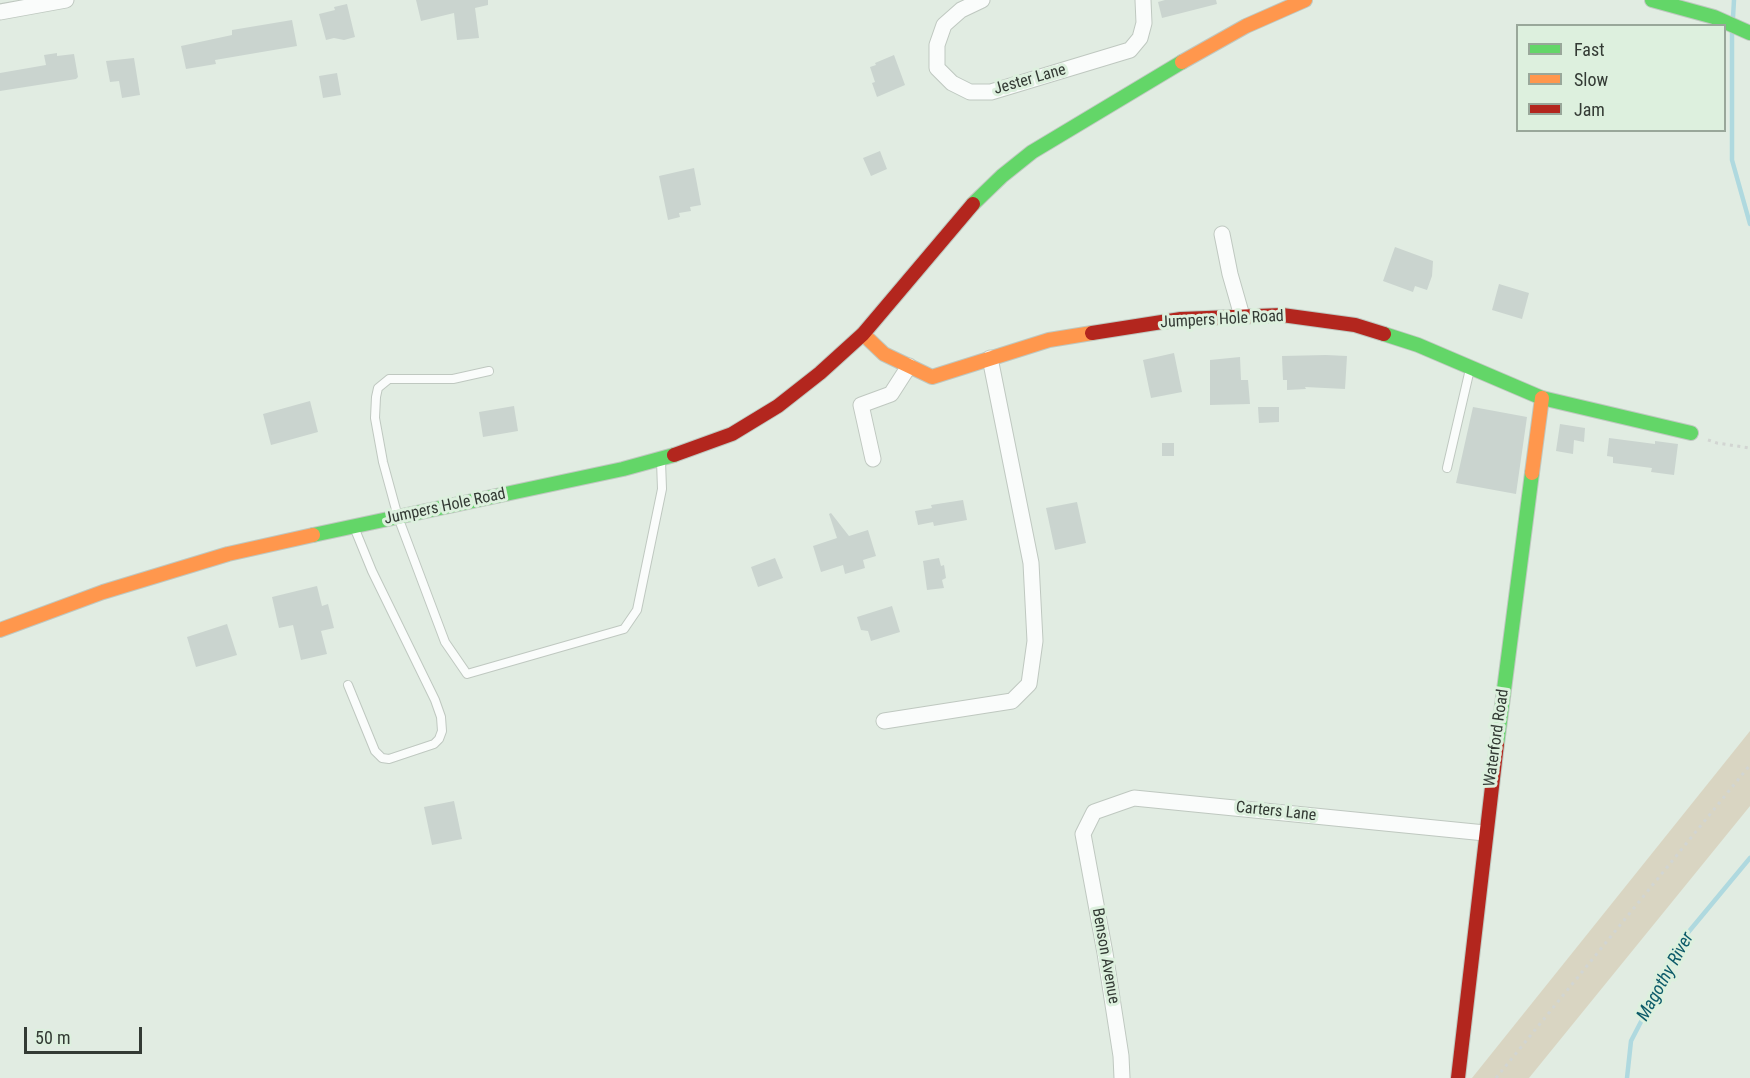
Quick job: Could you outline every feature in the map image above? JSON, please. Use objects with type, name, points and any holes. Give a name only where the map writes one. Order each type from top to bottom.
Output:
[{"type":"main road","name":"Jumpers Hole Road","points":[[0,630],[112,589],[228,554],[623,469],[695,449],[732,434],[760,419],[820,373],[863,333],[969,208],[1002,176],[1032,152],[1157,76],[1246,26],[1305,0]]},
{"type":"main road","points":[[1652,0],[1714,17],[1750,33]]},
{"type":"main road","name":"Jumpers Hole Road","points":[[863,333],[884,354],[932,377],[1049,340],[1181,319],[1282,315],[1355,325],[1418,345],[1542,398],[1691,433]]},
{"type":"main road","name":"Waterford Road","points":[[1458,1078],[1485,833],[1542,398]]},
{"type":"street","points":[[0,12],[66,0]]},
{"type":"street","name":"Jester Lane","points":[[982,0],[961,10],[944,25],[937,45],[937,68],[952,83],[970,92],[991,92],[1130,50],[1140,38],[1144,23],[1143,0]]},
{"type":"street","points":[[1222,234],[1242,316]]},
{"type":"street","points":[[885,721],[1012,700],[1029,684],[1035,641],[1031,563],[990,358]]},
{"type":"street","points":[[873,459],[861,405],[891,394],[909,366]]},
{"type":"street","name":"Carters Lane","points":[[1083,834],[1094,812],[1134,798],[1485,833]]},
{"type":"street","name":"Benson Avenue","points":[[1083,834],[1105,952],[1121,1056],[1122,1078]]},
{"type":"lane","points":[[1447,468],[1471,368]]},
{"type":"lane","points":[[489,371],[453,379],[389,379],[378,388],[375,418],[383,462],[398,517],[445,642],[467,674],[624,629],[637,610],[662,489],[661,459]]},
{"type":"lane","points":[[348,685],[375,751],[382,758],[389,759],[434,744],[439,739],[442,731],[441,717],[435,700],[372,571],[353,526]]},
{"type":"path","points":[[1691,433],[1717,443],[1750,448]]},
{"type":"path","points":[[1496,1078],[1750,765]]},
{"type":"shaded area","points":[[1750,731],[1750,806],[1529,1078],[1472,1078]]},
{"type":"building","points":[[416,0],[488,0],[488,5],[475,8],[479,38],[457,40],[454,13],[421,21]]},
{"type":"building","points":[[1216,0],[1217,4],[1162,18],[1158,2]]},
{"type":"building","points":[[347,4],[355,37],[344,40],[334,38],[326,40],[319,14]]},
{"type":"building","points":[[292,20],[297,46],[215,60],[216,64],[186,69],[181,46],[232,35],[232,30]]},
{"type":"building","points":[[57,53],[57,56],[74,54],[78,77],[76,79],[0,91],[0,73],[46,65],[44,55]]},
{"type":"building","points":[[894,55],[905,85],[877,97],[870,67]]},
{"type":"building","points":[[134,58],[140,95],[122,98],[119,81],[110,82],[106,61]]},
{"type":"building","points":[[337,73],[341,95],[323,98],[319,76]]},
{"type":"building","points":[[880,151],[887,169],[871,176],[863,158]]},
{"type":"building","points":[[694,168],[701,205],[690,207],[691,211],[679,213],[680,217],[668,220],[659,176]]},
{"type":"building","points":[[1395,247],[1433,261],[1432,276],[1427,290],[1415,286],[1413,292],[1383,281]]},
{"type":"building","points":[[1499,284],[1529,293],[1522,319],[1492,310]]},
{"type":"building","points":[[1174,353],[1182,392],[1151,398],[1143,360]]},
{"type":"building","points":[[1282,356],[1347,356],[1345,389],[1305,387],[1306,389],[1287,390],[1287,380],[1283,380]]},
{"type":"building","points":[[1240,357],[1241,380],[1248,380],[1250,404],[1210,405],[1210,360]]},
{"type":"building","points":[[310,401],[318,432],[271,445],[263,414]]},
{"type":"building","points":[[514,406],[518,431],[483,437],[479,412]]},
{"type":"building","points":[[1258,407],[1279,407],[1279,422],[1259,423]]},
{"type":"building","points":[[1473,407],[1527,417],[1516,494],[1456,483]]},
{"type":"building","points":[[1560,424],[1585,428],[1584,442],[1574,440],[1573,454],[1556,451]]},
{"type":"building","points":[[1609,438],[1655,444],[1655,441],[1678,444],[1674,475],[1651,472],[1652,468],[1613,463],[1613,457],[1607,456]]},
{"type":"building","points":[[1162,443],[1174,443],[1174,456],[1162,456]]},
{"type":"building","points":[[963,500],[967,520],[934,526],[933,522],[918,525],[915,511],[932,508],[931,505]]},
{"type":"building","points":[[1077,502],[1086,543],[1055,550],[1046,508]]},
{"type":"building","points":[[831,513],[849,536],[868,530],[876,556],[863,560],[865,568],[845,574],[843,565],[821,572],[813,546],[837,538],[829,514]]},
{"type":"building","points":[[775,558],[783,578],[758,587],[751,567]]},
{"type":"building","points":[[939,558],[941,566],[944,565],[946,578],[942,580],[944,588],[927,590],[923,561]]},
{"type":"building","points":[[317,586],[322,606],[328,604],[334,628],[321,631],[327,654],[301,660],[293,625],[279,628],[272,597]]},
{"type":"building","points":[[892,606],[900,632],[871,641],[868,631],[861,630],[857,617]]},
{"type":"building","points":[[227,624],[237,655],[196,667],[187,637]]},
{"type":"building","points":[[454,801],[462,839],[432,845],[424,807]]},
{"type":"waterway","name":"Magothy River","points":[[1733,18],[1734,0]]},
{"type":"waterway","name":"Magothy River","points":[[1732,33],[1732,160],[1750,224]]},
{"type":"waterway","name":"Magothy River","points":[[1627,1078],[1631,1041],[1686,935],[1750,858]]},
{"type":"traffic: fast","points":[[1652,0],[1714,17],[1750,33]]},
{"type":"traffic: fast","points":[[973,204],[1002,176],[1032,152],[1182,62]]},
{"type":"traffic: fast","points":[[1384,334],[1418,345],[1542,398],[1691,433]]},
{"type":"traffic: fast","points":[[313,535],[623,469],[674,455]]},
{"type":"traffic: fast","points":[[1497,744],[1532,473]]},
{"type":"traffic: slow","points":[[1182,62],[1246,26],[1305,0]]},
{"type":"traffic: slow","points":[[863,334],[884,354],[932,377],[1049,340],[1092,333]]},
{"type":"traffic: slow","points":[[1532,473],[1542,398]]},
{"type":"traffic: slow","points":[[0,630],[103,592],[228,554],[313,535]]},
{"type":"traffic: jam","points":[[674,455],[732,434],[778,406],[820,373],[863,334],[973,204]]},
{"type":"traffic: jam","points":[[1092,333],[1181,319],[1282,315],[1355,325],[1384,334]]},
{"type":"traffic: jam","points":[[1458,1078],[1497,744]]}]
